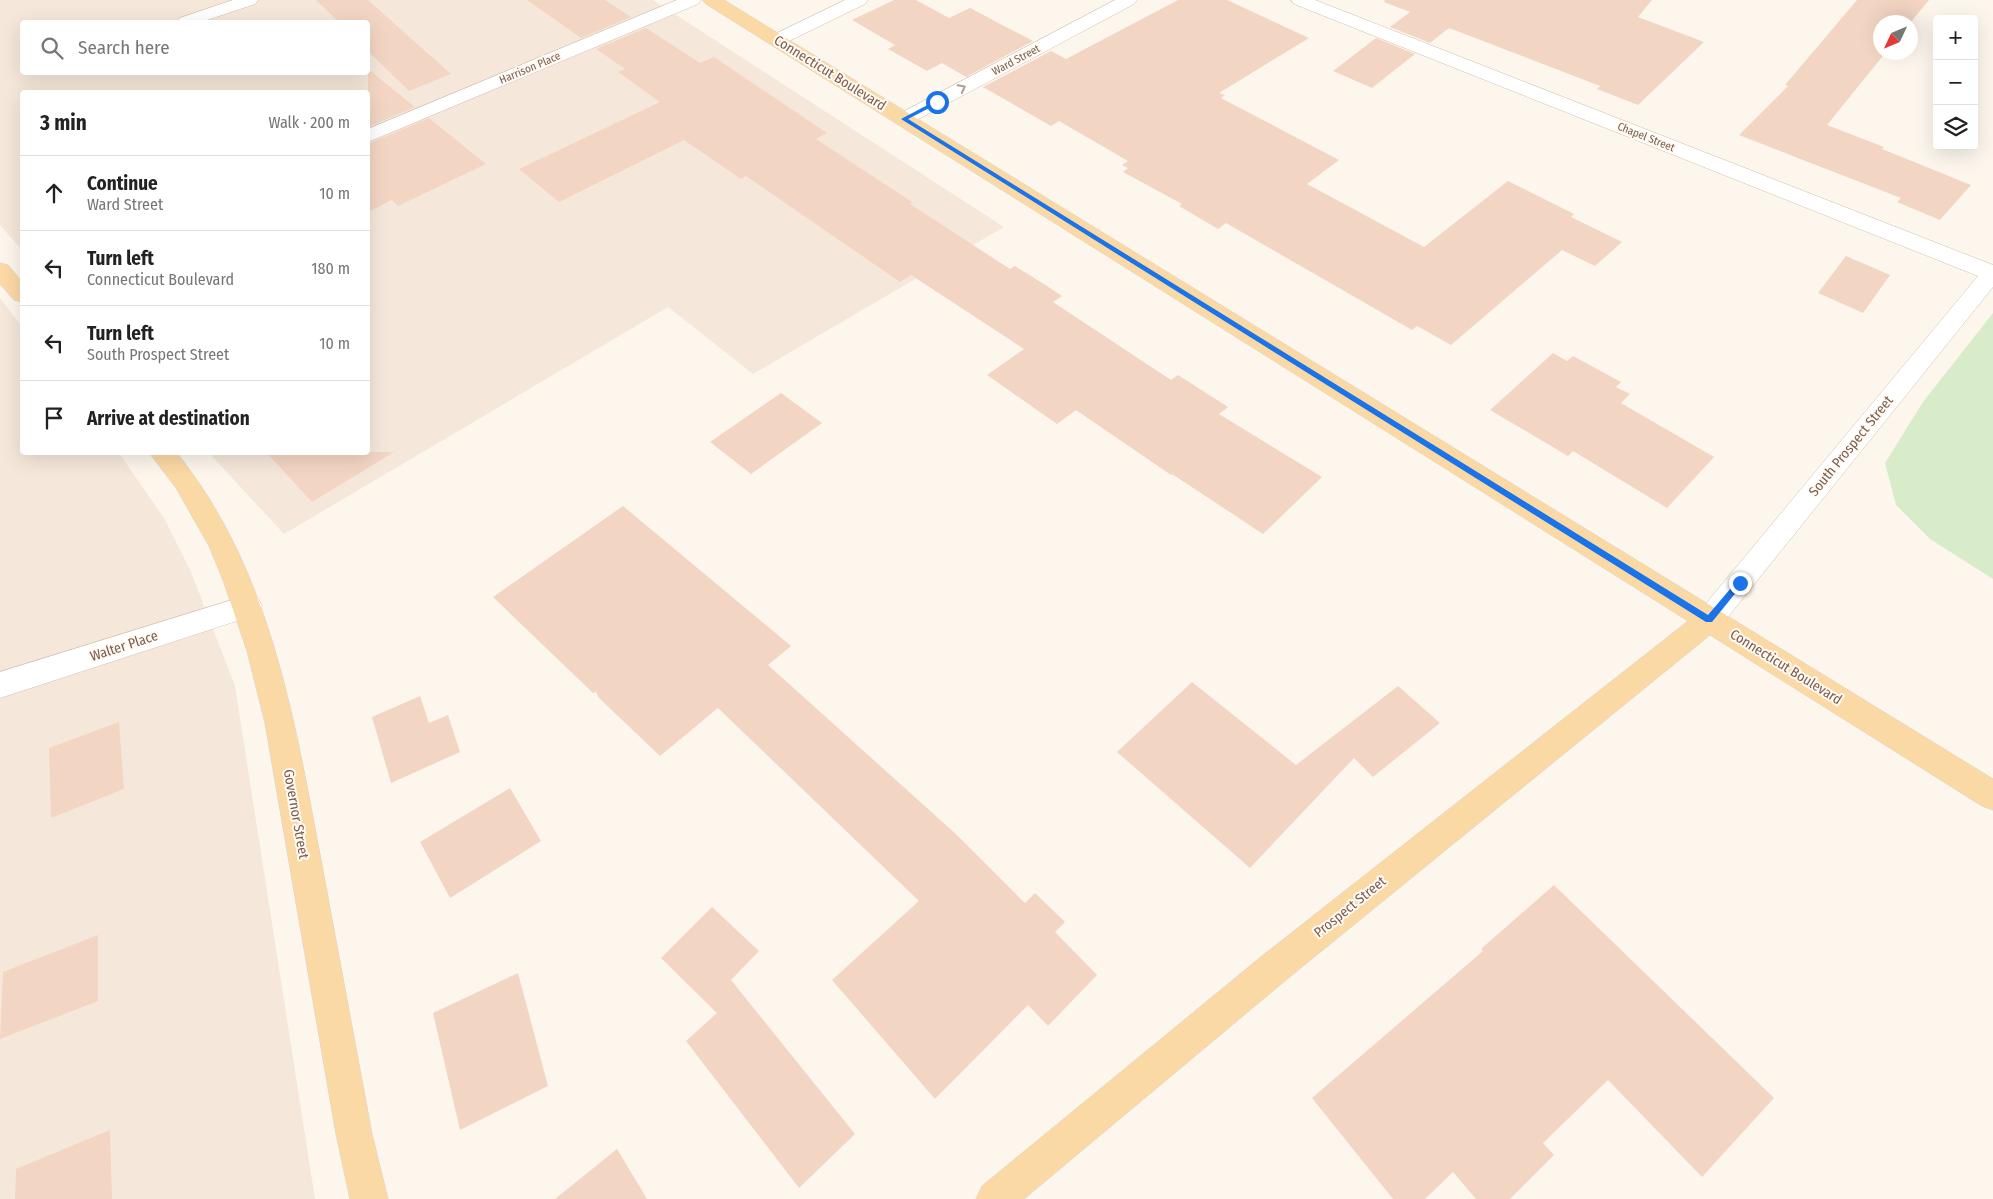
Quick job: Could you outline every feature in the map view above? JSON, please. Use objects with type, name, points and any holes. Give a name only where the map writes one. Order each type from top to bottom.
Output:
[{"type":"main road","name":"Connecticut Boulevard","points":[[712,0],[1993,796]]},
{"type":"main road","points":[[0,270],[20,294]]},
{"type":"main road","name":"Governor Street","points":[[163,455],[199,503],[223,547],[248,606],[264,661],[280,723],[354,1134],[369,1199]]},
{"type":"main road","name":"Prospect Street","points":[[995,1199],[1274,968],[1709,620]]},
{"type":"street","points":[[192,20],[249,0]]},
{"type":"street","name":"Harrison Place","points":[[370,135],[692,0]]},
{"type":"street","points":[[777,40],[859,0]]},
{"type":"street","name":"Ward Street","points":[[904,119],[1128,0]]},
{"type":"street","name":"Chapel Street","points":[[1300,0],[1992,272]]},
{"type":"street","name":"South Prospect Street","points":[[1709,620],[1992,272]]},
{"type":"street","name":"Walter Place","points":[[0,685],[248,606]]},
{"type":"shaded area","points":[[0,0],[653,0],[1004,227],[753,374],[668,307],[284,534],[211,455],[370,455],[370,90],[20,90],[20,248],[0,225]]},
{"type":"shaded area","points":[[0,298],[20,324],[20,455],[120,455],[164,518],[191,572],[235,686],[315,1199],[0,1199]]},
{"type":"green space","points":[[1993,313],[1993,579],[1930,539],[1896,505],[1885,463],[1923,402]]},
{"type":"building","points":[[316,0],[368,0],[451,74],[409,91],[370,53],[370,20],[337,20]]},
{"type":"building","points":[[527,0],[605,0],[631,17],[581,38]]},
{"type":"building","points":[[894,0],[916,0],[949,18],[970,8],[1033,41],[966,77],[942,63],[927,71],[888,49],[895,45],[852,20]]},
{"type":"building","points":[[1178,0],[1227,0],[1309,38],[1219,93],[1225,95],[1221,98],[1339,160],[1307,184],[1424,247],[1508,181],[1574,214],[1571,217],[1622,242],[1595,266],[1562,250],[1451,345],[1417,326],[1412,330],[1226,223],[1218,229],[1179,206],[1182,204],[1123,172],[1128,168],[1122,165],[1128,161],[1059,121],[1051,126],[983,87],[1051,51],[1066,59]]},
{"type":"building","points":[[1385,0],[1652,0],[1638,17],[1704,42],[1638,105],[1597,89],[1600,86],[1449,28],[1430,43],[1390,27],[1410,12],[1384,2]]},
{"type":"building","points":[[1857,0],[1929,0],[1917,15],[1873,15],[1873,60],[1880,60],[1827,125],[1884,147],[1882,149],[1971,185],[1940,220],[1897,202],[1901,198],[1739,135],[1788,86],[1785,85]]},
{"type":"building","points":[[646,28],[700,63],[714,57],[827,133],[816,139],[912,202],[910,204],[1010,269],[1015,266],[1047,286],[1062,296],[1053,302],[1171,380],[1178,375],[1228,407],[1219,414],[1322,477],[1263,534],[1171,475],[1076,410],[1057,424],[987,375],[1024,349],[911,275],[900,282],[746,176],[741,179],[684,140],[559,202],[519,169],[660,102],[618,72],[625,69],[596,49]]},
{"type":"building","points":[[1376,38],[1415,54],[1372,88],[1333,71]]},
{"type":"building","points":[[370,71],[415,107],[370,126],[370,90],[368,90],[368,75],[370,75]]},
{"type":"building","points":[[429,118],[486,164],[398,206],[392,200],[370,211],[370,143]]},
{"type":"building","points":[[1846,256],[1890,275],[1863,313],[1818,293]]},
{"type":"building","points":[[1553,353],[1567,361],[1573,356],[1621,382],[1616,387],[1630,394],[1621,403],[1714,457],[1667,508],[1573,451],[1568,456],[1490,410]]},
{"type":"building","points":[[781,393],[822,423],[751,474],[710,442]]},
{"type":"building","points":[[370,452],[394,452],[312,502],[269,455],[370,455]]},
{"type":"building","points":[[623,506],[791,646],[768,665],[957,835],[1025,903],[1035,893],[1065,922],[1055,932],[1097,975],[1048,1026],[1028,1005],[935,1099],[832,980],[919,901],[718,708],[660,756],[599,698],[596,692],[593,693],[493,597]]},
{"type":"building","points":[[1192,682],[1296,765],[1398,686],[1440,723],[1373,777],[1354,758],[1250,868],[1117,752]]},
{"type":"building","points":[[420,696],[429,723],[448,715],[460,752],[391,783],[372,717]]},
{"type":"building","points":[[119,722],[124,789],[51,818],[49,748]]},
{"type":"building","points":[[510,788],[541,841],[450,898],[420,842]]},
{"type":"building","points":[[1554,885],[1774,1098],[1702,1177],[1608,1080],[1543,1143],[1554,1155],[1510,1199],[1476,1199],[1453,1172],[1425,1199],[1393,1199],[1312,1098],[1483,951],[1481,949]]},
{"type":"building","points":[[712,907],[759,951],[731,980],[855,1134],[799,1188],[686,1041],[717,1013],[661,958]]},
{"type":"building","points":[[98,935],[98,1001],[0,1039],[3,972]]},
{"type":"building","points":[[518,973],[548,1086],[460,1130],[433,1013]]},
{"type":"building","points":[[110,1130],[112,1199],[15,1199],[16,1169]]},
{"type":"building","points":[[617,1149],[647,1199],[555,1199]]},
{"type":"route","points":[[937,102],[904,119],[1709,620],[1740,583]]}]
